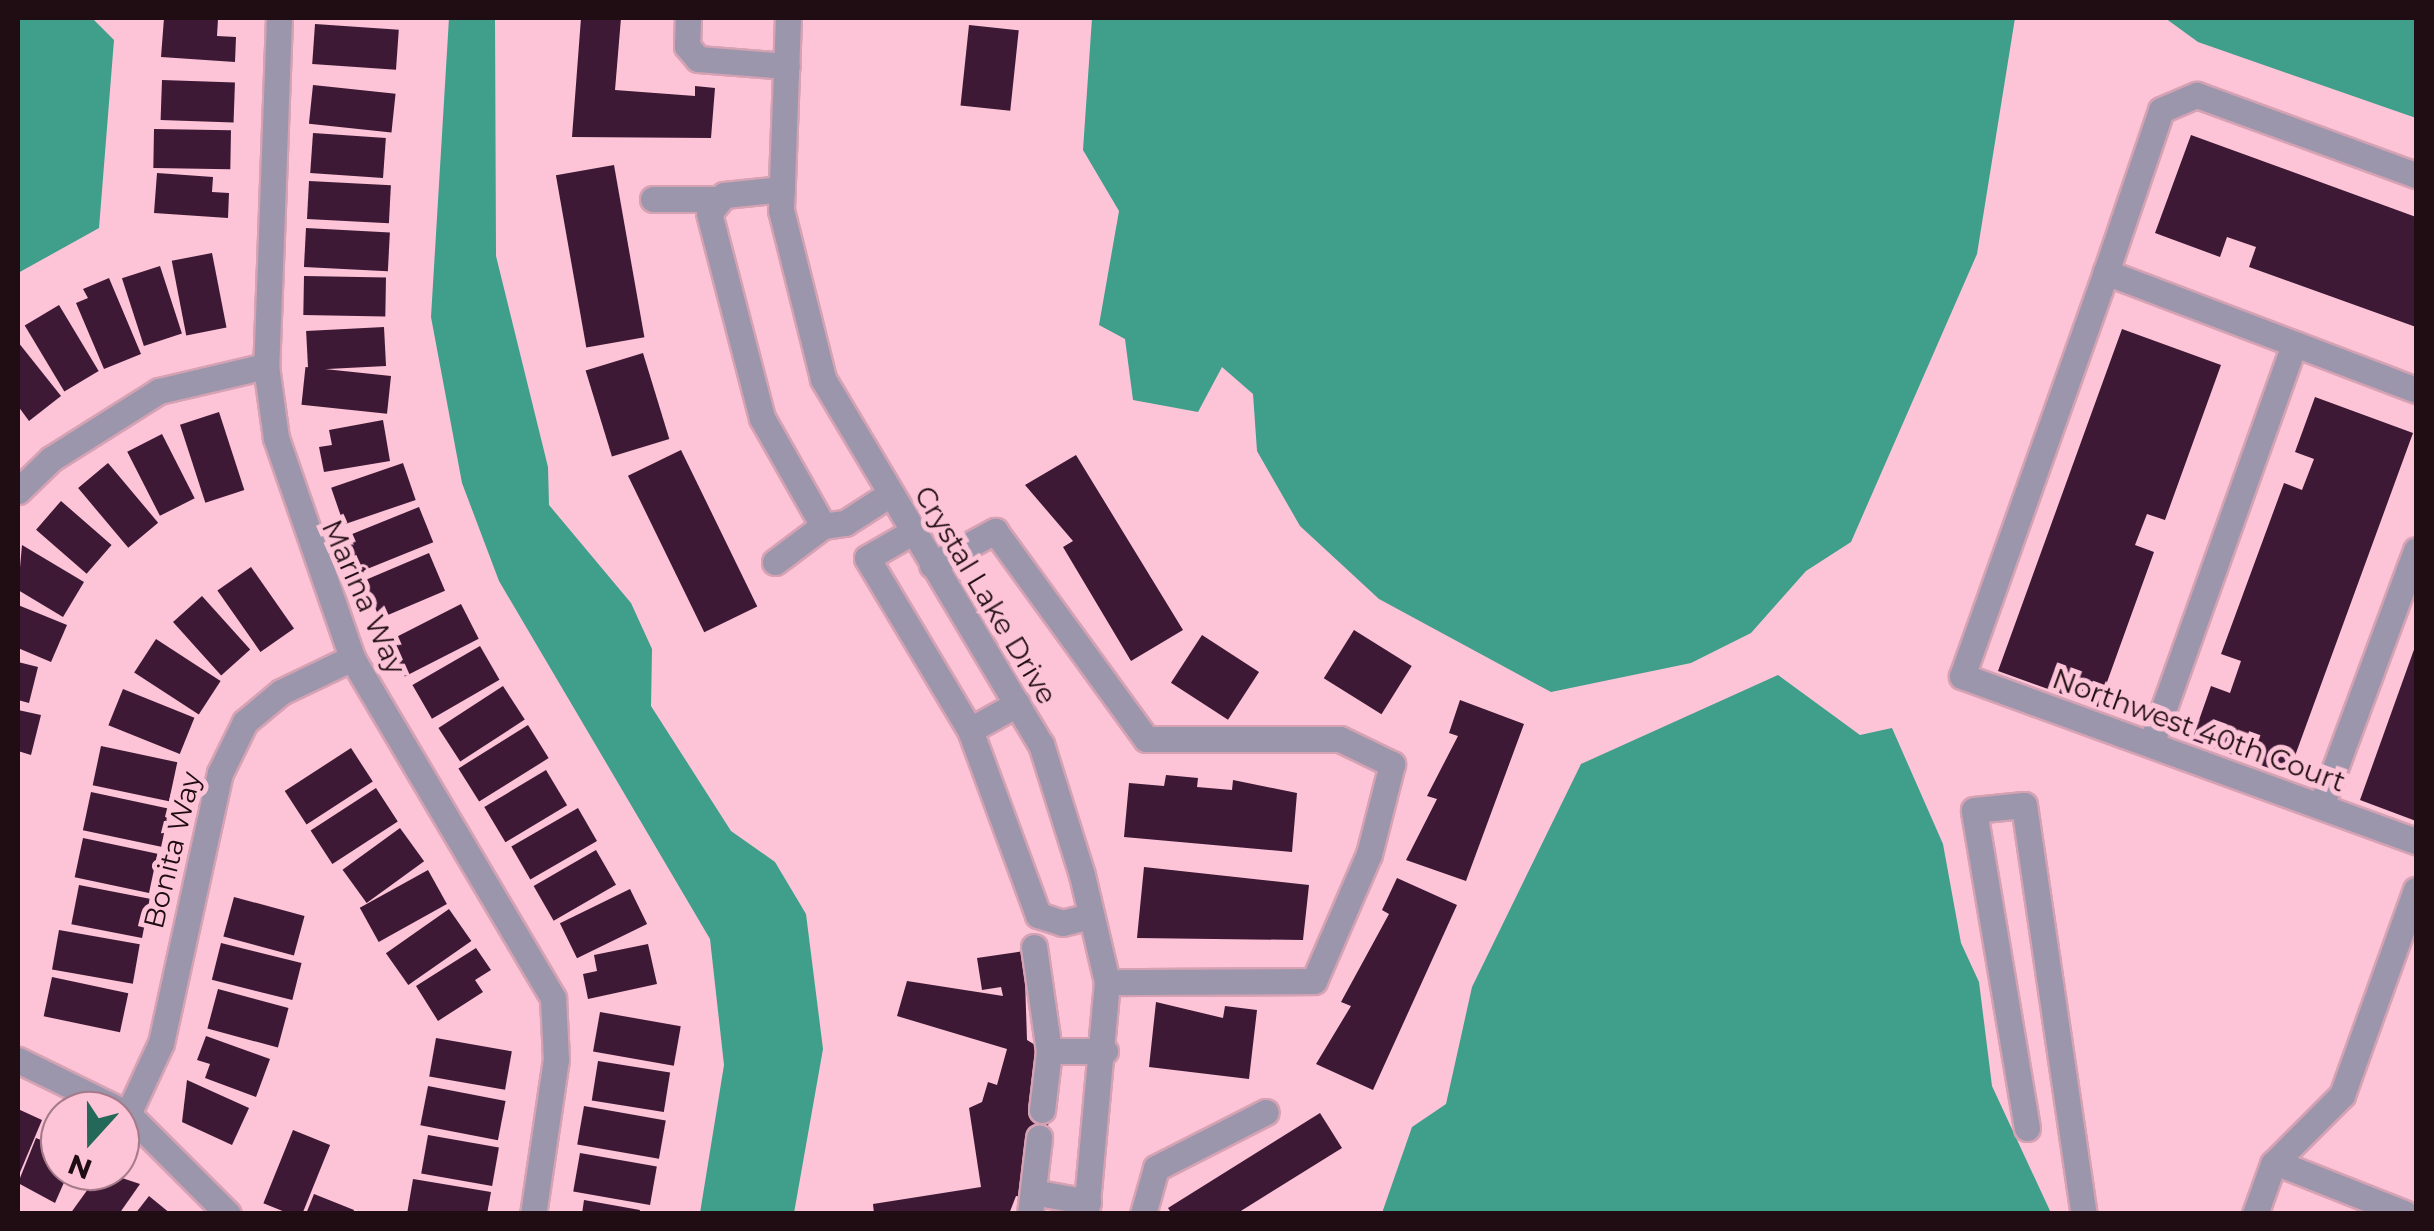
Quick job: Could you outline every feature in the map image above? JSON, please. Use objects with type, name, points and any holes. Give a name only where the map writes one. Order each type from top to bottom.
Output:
[{"type":"street","name":"Marina Way","points":[[279,18],[266,366],[296,518],[352,658],[553,998],[556,1059],[533,1214]]},
{"type":"street","points":[[688,18],[687,46],[698,60],[786,66]]},
{"type":"street","name":"Crystal Lake Drive","points":[[788,18],[782,189],[823,379],[1041,744],[1091,916],[1107,982],[1105,1051],[1087,1208]]},
{"type":"street","points":[[2416,175],[2197,94],[2162,110],[2106,272],[2416,390]]},
{"type":"street","points":[[653,199],[717,198],[782,189]]},
{"type":"street","points":[[717,198],[709,213],[740,354],[762,418],[823,526]]},
{"type":"street","name":"Northwest 40th Court","points":[[2106,272],[1962,676],[2416,840]]},
{"type":"street","points":[[2151,744],[2294,344]]},
{"type":"street","points":[[18,492],[50,459],[159,391],[266,366]]},
{"type":"street","points":[[775,562],[823,526],[845,524],[890,494]]},
{"type":"street","points":[[914,532],[867,558],[970,730],[1038,915],[1062,923],[1091,916]]},
{"type":"street","points":[[932,565],[995,532],[1146,739],[1340,738],[1392,764],[1369,854],[1314,981],[1107,982]]},
{"type":"street","points":[[2321,806],[2416,550]]},
{"type":"street","name":"Bonita Way","points":[[139,1091],[161,1043],[220,773],[245,722],[281,692],[352,658]]},
{"type":"street","points":[[970,730],[1018,704]]},
{"type":"street","points":[[2027,1128],[1974,810],[2024,805],[2084,1214]]},
{"type":"street","points":[[2256,1214],[2275,1162],[2342,1095],[2416,890]]},
{"type":"street","points":[[1034,947],[1050,1050],[1042,1110]]},
{"type":"street","points":[[1050,1050],[1105,1051]]},
{"type":"street","points":[[18,1060],[81,1091]]},
{"type":"street","points":[[1143,1214],[1156,1168],[1266,1112]]},
{"type":"street","points":[[140,1126],[228,1214]]},
{"type":"street","points":[[1039,1138],[1031,1203],[1087,1208]]},
{"type":"street","points":[[2275,1162],[2404,1214]]},
{"type":"shaded area","points":[[18,18],[92,18],[114,40],[99,228],[18,273]]},
{"type":"shaded area","points":[[449,18],[495,18],[496,256],[548,467],[549,505],[631,603],[652,649],[651,706],[731,831],[775,862],[806,914],[823,1049],[794,1213],[700,1213],[724,1065],[710,939],[499,581],[462,483],[431,317]]},
{"type":"shaded area","points":[[1092,18],[2015,18],[1977,254],[1851,542],[1806,571],[1751,633],[1691,663],[1551,692],[1379,599],[1300,526],[1257,451],[1253,394],[1222,367],[1198,412],[1133,400],[1125,339],[1099,325],[1119,211],[1083,150]]},
{"type":"shaded area","points":[[2165,18],[2416,18],[2416,118],[2198,42]]},
{"type":"shaded area","points":[[1778,675],[1860,735],[1892,728],[1943,844],[1961,943],[1979,982],[1992,1086],[2051,1213],[1382,1213],[1412,1127],[1446,1104],[1472,987],[1581,764]]},
{"type":"building","points":[[164,18],[218,19],[217,36],[236,37],[235,62],[161,57]]},
{"type":"building","points":[[581,18],[621,18],[615,90],[695,96],[695,86],[715,88],[711,138],[572,137]]},
{"type":"building","points":[[315,24],[399,30],[396,70],[312,64]]},
{"type":"building","points":[[969,25],[1019,30],[1010,111],[961,106]]},
{"type":"building","points":[[162,80],[235,83],[234,123],[161,120]]},
{"type":"building","points":[[313,85],[396,94],[391,132],[309,124]]},
{"type":"building","points":[[154,129],[231,130],[230,169],[153,168]]},
{"type":"building","points":[[313,133],[386,138],[383,178],[310,173]]},
{"type":"building","points":[[2191,135],[2416,217],[2416,327],[2249,267],[2256,247],[2227,237],[2220,257],[2155,233]]},
{"type":"building","points":[[614,165],[644,337],[586,348],[556,175]]},
{"type":"building","points":[[157,173],[213,177],[212,192],[229,193],[228,218],[154,213]]},
{"type":"building","points":[[309,181],[391,185],[389,223],[307,219]]},
{"type":"building","points":[[306,228],[390,232],[388,271],[304,267]]},
{"type":"building","points":[[212,253],[227,328],[186,335],[172,261]]},
{"type":"building","points":[[160,266],[182,334],[144,346],[122,278]]},
{"type":"building","points":[[304,276],[386,277],[385,316],[303,315]]},
{"type":"building","points":[[109,278],[141,354],[104,369],[76,303],[88,298],[83,289]]},
{"type":"building","points":[[59,305],[99,371],[64,392],[25,326]]},
{"type":"building","points":[[384,327],[386,366],[308,370],[306,331]]},
{"type":"building","points":[[2122,329],[2221,365],[2165,520],[2147,514],[2135,545],[2154,552],[2098,707],[1998,671]]},
{"type":"building","points":[[18,342],[61,396],[29,421],[18,406]]},
{"type":"building","points":[[643,353],[669,439],[612,457],[586,371]]},
{"type":"building","points":[[305,367],[391,376],[387,414],[301,405]]},
{"type":"building","points":[[2315,397],[2413,433],[2288,775],[2192,740],[2211,686],[2230,693],[2241,661],[2221,654],[2284,483],[2302,490],[2314,459],[2295,452]]},
{"type":"building","points":[[219,412],[244,490],[205,503],[180,425]]},
{"type":"building","points":[[383,420],[390,461],[324,472],[319,447],[332,445],[329,430]]},
{"type":"building","points":[[162,434],[195,498],[160,516],[127,452]]},
{"type":"building","points":[[681,450],[757,606],[704,632],[628,476]]},
{"type":"building","points":[[1076,455],[1183,630],[1131,661],[1063,547],[1073,541],[1025,485]]},
{"type":"building","points":[[108,463],[158,523],[128,548],[78,488]]},
{"type":"building","points":[[403,463],[416,500],[344,525],[331,488]]},
{"type":"building","points":[[61,501],[112,545],[87,574],[36,530]]},
{"type":"building","points":[[419,507],[433,542],[355,574],[341,538]]},
{"type":"building","points":[[22,545],[84,582],[63,617],[18,590]]},
{"type":"building","points":[[429,553],[445,591],[380,618],[364,581]]},
{"type":"building","points":[[251,567],[294,628],[260,652],[217,591]]},
{"type":"building","points":[[202,596],[250,650],[221,676],[173,622]]},
{"type":"building","points":[[461,604],[479,639],[405,676],[387,642]]},
{"type":"building","points":[[18,605],[67,625],[51,662],[18,648]]},
{"type":"building","points":[[1354,630],[1412,666],[1381,714],[1324,678]]},
{"type":"building","points":[[1202,635],[1259,672],[1228,720],[1171,683]]},
{"type":"building","points":[[156,639],[221,681],[199,714],[134,673]]},
{"type":"building","points":[[2416,644],[2416,821],[2360,800]]},
{"type":"building","points":[[480,646],[499,680],[432,719],[412,685]]},
{"type":"building","points":[[18,662],[38,667],[29,703],[18,700]]},
{"type":"building","points":[[503,686],[525,720],[460,761],[438,728]]},
{"type":"building","points":[[123,689],[194,718],[180,754],[108,725]]},
{"type":"building","points":[[1460,700],[1524,724],[1466,881],[1406,860],[1437,799],[1427,796],[1458,736],[1449,733]]},
{"type":"building","points":[[18,710],[41,715],[31,755],[18,751]]},
{"type":"building","points":[[528,725],[549,758],[479,802],[458,768]]},
{"type":"building","points":[[101,746],[177,762],[169,801],[93,785]]},
{"type":"building","points":[[351,748],[373,782],[307,825],[285,791]]},
{"type":"building","points":[[546,770],[567,805],[505,842],[484,807]]},
{"type":"building","points":[[1166,775],[1198,778],[1197,787],[1232,790],[1233,780],[1297,793],[1292,852],[1124,837],[1129,783],[1164,786]]},
{"type":"building","points":[[376,788],[398,822],[332,864],[311,830]]},
{"type":"building","points":[[91,792],[169,809],[161,847],[83,830]]},
{"type":"building","points":[[578,808],[597,841],[530,879],[511,846]]},
{"type":"building","points":[[400,828],[424,861],[367,903],[343,870]]},
{"type":"building","points":[[83,838],[157,854],[149,893],[75,877]]},
{"type":"building","points":[[596,850],[616,885],[554,921],[534,886]]},
{"type":"building","points":[[1144,867],[1309,885],[1303,940],[1137,938]]},
{"type":"building","points":[[428,870],[447,904],[379,942],[360,908]]},
{"type":"building","points":[[1397,878],[1457,905],[1373,1090],[1316,1064],[1351,1006],[1341,1002],[1389,914],[1382,910]]},
{"type":"building","points":[[79,885],[150,899],[142,938],[71,924]]},
{"type":"building","points":[[630,889],[647,924],[577,958],[560,923]]},
{"type":"building","points":[[234,897],[305,916],[294,955],[223,937]]},
{"type":"building","points":[[449,909],[471,941],[408,985],[386,953]]},
{"type":"building","points":[[59,930],[140,944],[133,984],[52,969]]},
{"type":"building","points":[[221,943],[302,963],[292,1000],[212,980]]},
{"type":"building","points":[[648,944],[657,984],[588,999],[583,974],[597,971],[594,955]]},
{"type":"building","points":[[476,948],[491,970],[475,980],[483,992],[438,1021],[416,986]]},
{"type":"building","points":[[1024,951],[1027,1040],[1045,1051],[1051,1113],[1031,1198],[1016,1196],[1009,1214],[874,1214],[873,1204],[981,1187],[969,1108],[982,1102],[988,1082],[997,1085],[1007,1049],[897,1016],[907,981],[1003,996],[1001,987],[982,990],[977,958]]},
{"type":"building","points":[[52,977],[128,993],[120,1032],[44,1016]]},
{"type":"building","points":[[218,989],[289,1008],[278,1047],[207,1029]]},
{"type":"building","points":[[1156,1002],[1223,1018],[1225,1006],[1257,1010],[1249,1079],[1149,1067]]},
{"type":"building","points":[[600,1012],[681,1026],[674,1066],[593,1051]]},
{"type":"building","points":[[206,1036],[270,1059],[256,1097],[205,1078],[210,1064],[197,1060]]},
{"type":"building","points":[[436,1038],[512,1051],[505,1090],[429,1076]]},
{"type":"building","points":[[598,1061],[670,1072],[664,1112],[592,1101]]},
{"type":"building","points":[[187,1080],[249,1108],[232,1145],[182,1122]]},
{"type":"building","points":[[428,1086],[506,1101],[498,1140],[420,1125]]},
{"type":"building","points":[[584,1106],[666,1120],[659,1159],[577,1144]]},
{"type":"building","points":[[18,1109],[40,1119],[40,1125],[18,1177]]},
{"type":"building","points":[[1320,1113],[1342,1148],[1236,1214],[1172,1214],[1168,1208]]},
{"type":"building","points":[[293,1130],[330,1145],[302,1214],[290,1214],[263,1203]]},
{"type":"building","points":[[428,1135],[499,1148],[492,1186],[421,1173]]},
{"type":"building","points":[[36,1138],[40,1140],[40,1191],[60,1191],[55,1203],[18,1183]]},
{"type":"building","points":[[580,1153],[657,1167],[650,1205],[573,1191]]},
{"type":"building","points":[[413,1179],[491,1192],[487,1214],[407,1214]]},
{"type":"building","points":[[87,1191],[135,1191],[119,1214],[70,1214]]},
{"type":"building","points":[[314,1194],[354,1210],[353,1214],[306,1214]]},
{"type":"building","points":[[149,1196],[171,1214],[135,1214]]},
{"type":"building","points":[[584,1200],[640,1210],[639,1214],[582,1214]]}]
